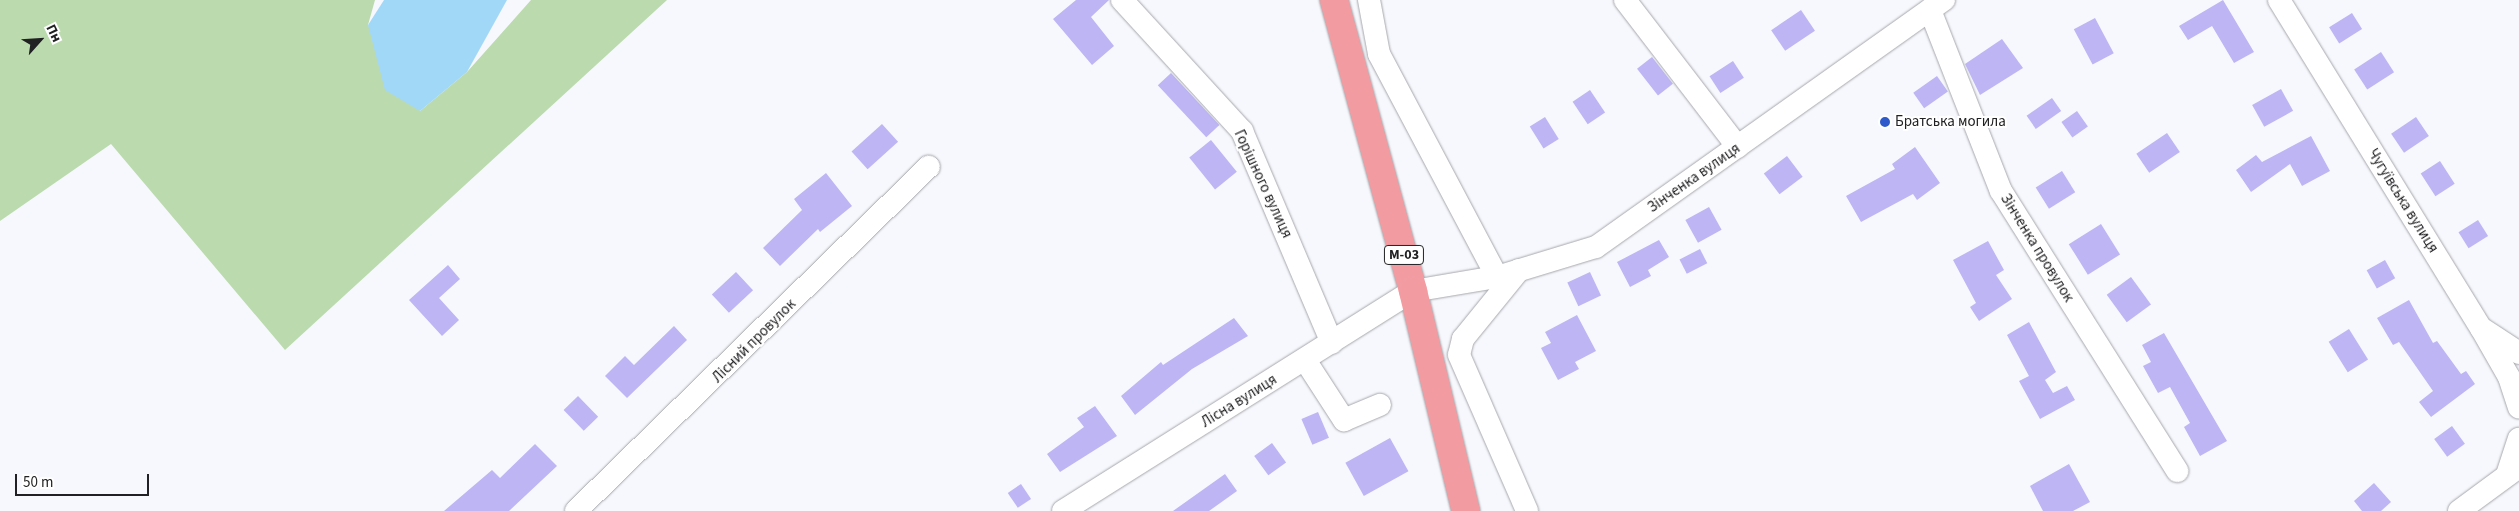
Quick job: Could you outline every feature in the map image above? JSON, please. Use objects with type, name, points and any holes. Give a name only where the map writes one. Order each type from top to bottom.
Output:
[{"type":"highway","name":"М-03","points":[[1334,0],[1414,291],[1466,511]]},
{"type":"street","name":"Горішного вулиця","points":[[1122,0],[1242,131],[1332,343]]},
{"type":"street","points":[[1369,0],[1379,54],[1497,277]]},
{"type":"street","points":[[1625,0],[1738,147]]},
{"type":"street","name":"Чугуївська вулиця","points":[[2279,0],[2481,328],[2509,377],[2519,406]]},
{"type":"street","name":"Зінченка вулиця","points":[[1414,291],[1497,277],[1596,248],[1937,5]]},
{"type":"street","name":"Зінченка провулок","points":[[1937,5],[2001,191],[2177,471]]},
{"type":"street","name":"Лісний провулок","points":[[576,511],[929,167]]},
{"type":"street","points":[[1520,270],[1463,339],[1460,354],[1527,511]]},
{"type":"street","name":"Лісна вулиця","points":[[1063,511],[1414,291]]},
{"type":"street","points":[[2481,328],[2519,353]]},
{"type":"street","points":[[1305,360],[1344,420],[1380,405]]},
{"type":"street","points":[[2459,511],[2513,471],[2519,439]]},
{"type":"green space","points":[[0,0],[375,0],[368,25],[420,111],[467,72],[531,0],[667,0],[285,350],[111,144],[0,221]]},
{"type":"water","points":[[384,0],[507,0],[467,72],[420,111],[385,90],[368,25]]},
{"type":"building","points":[[1076,0],[1109,0],[1091,17],[1114,46],[1092,65],[1053,19]]},
{"type":"building","points":[[2223,0],[2254,52],[2234,63],[2212,26],[2188,40],[2179,26]]},
{"type":"building","points":[[1801,10],[1815,31],[1785,51],[1771,30]]},
{"type":"building","points":[[2352,13],[2362,29],[2339,43],[2329,27]]},
{"type":"building","points":[[2095,18],[2114,53],[2093,65],[2074,29]]},
{"type":"building","points":[[2002,39],[2023,68],[1980,95],[1965,64]]},
{"type":"building","points":[[2381,52],[2394,72],[2367,90],[2354,69]]},
{"type":"building","points":[[1652,57],[1673,84],[1658,95],[1637,69]]},
{"type":"building","points":[[1733,61],[1744,78],[1720,93],[1710,76]]},
{"type":"building","points":[[1171,73],[1219,125],[1206,137],[1158,85]]},
{"type":"building","points":[[1937,76],[1948,92],[1924,108],[1913,93]]},
{"type":"building","points":[[2281,89],[2293,111],[2264,127],[2252,105]]},
{"type":"building","points":[[1590,90],[1605,112],[1588,124],[1573,102]]},
{"type":"building","points":[[2052,98],[2061,111],[2036,129],[2027,116]]},
{"type":"building","points":[[2077,111],[2088,127],[2072,137],[2061,122]]},
{"type":"building","points":[[1545,117],[1559,139],[1544,149],[1530,127]]},
{"type":"building","points":[[2416,117],[2429,136],[2404,153],[2391,134]]},
{"type":"building","points":[[882,124],[898,142],[868,169],[852,151]]},
{"type":"building","points":[[2167,133],[2180,152],[2149,173],[2136,154]]},
{"type":"building","points":[[2311,136],[2330,171],[2302,186],[2290,164],[2251,192],[2236,170],[2256,155],[2262,162]]},
{"type":"building","points":[[1211,140],[1237,172],[1215,189],[1189,158]]},
{"type":"building","points":[[1915,147],[1940,183],[1917,200],[1913,194],[1861,222],[1846,196],[1895,169],[1892,164]]},
{"type":"building","points":[[1787,156],[1803,177],[1779,194],[1764,173]]},
{"type":"building","points":[[2440,161],[2455,184],[2435,196],[2421,174]]},
{"type":"building","points":[[2062,171],[2075,192],[2049,209],[2036,187]]},
{"type":"building","points":[[826,173],[852,206],[820,232],[818,229],[780,266],[763,248],[802,210],[794,199]]},
{"type":"building","points":[[1709,207],[1722,230],[1698,243],[1685,220]]},
{"type":"building","points":[[2478,220],[2488,236],[2469,248],[2458,232]]},
{"type":"building","points":[[2101,224],[2120,255],[2088,275],[2069,244]]},
{"type":"building","points":[[1659,240],[1669,257],[1648,270],[1651,276],[1630,287],[1617,262]]},
{"type":"building","points":[[1988,241],[2004,270],[1996,275],[2012,299],[1979,321],[1970,307],[1976,303],[1953,260]]},
{"type":"building","points":[[1700,249],[1707,263],[1687,274],[1680,259]]},
{"type":"building","points":[[2385,260],[2395,278],[2377,289],[2367,270]]},
{"type":"building","points":[[448,265],[460,279],[439,298],[459,320],[442,336],[409,300]]},
{"type":"building","points":[[736,272],[753,290],[729,313],[712,295]]},
{"type":"building","points":[[1590,272],[1601,296],[1578,306],[1567,283]]},
{"type":"building","points":[[2131,277],[2151,305],[2127,322],[2107,295]]},
{"type":"building","points":[[2409,300],[2433,343],[2437,341],[2461,374],[2466,371],[2475,384],[2431,417],[2419,402],[2433,391],[2399,342],[2393,345],[2377,318]]},
{"type":"building","points":[[1577,315],[1596,351],[1575,362],[1579,369],[1558,380],[1541,348],[1551,343],[1545,332]]},
{"type":"building","points":[[1234,318],[1248,336],[1192,369],[1135,415],[1121,396],[1161,362],[1163,365]]},
{"type":"building","points":[[2029,322],[2056,372],[2045,380],[2053,393],[2067,386],[2075,400],[2040,419],[2019,381],[2029,376],[2007,335]]},
{"type":"building","points":[[674,326],[687,340],[627,398],[605,376],[625,356],[634,365]]},
{"type":"building","points":[[2349,329],[2368,360],[2348,372],[2329,342]]},
{"type":"building","points":[[2164,333],[2227,441],[2200,456],[2184,427],[2190,423],[2170,387],[2158,393],[2143,366],[2151,362],[2142,345]]},
{"type":"building","points":[[578,396],[598,417],[584,431],[564,410]]},
{"type":"building","points":[[1095,406],[1117,436],[1060,472],[1047,454],[1084,427],[1077,418]]},
{"type":"building","points":[[1318,412],[1329,438],[1312,445],[1301,419]]},
{"type":"building","points":[[2452,426],[2465,444],[2447,457],[2434,439]]},
{"type":"building","points":[[1390,438],[1408,471],[1364,496],[1345,463]]},
{"type":"building","points":[[1272,443],[1286,462],[1268,475],[1254,456]]},
{"type":"building","points":[[535,444],[557,466],[509,511],[444,511],[492,470],[500,478]]},
{"type":"building","points":[[2069,464],[2090,502],[2073,511],[2043,511],[2030,486]]},
{"type":"building","points":[[1225,474],[1237,491],[1209,511],[1173,511]]},
{"type":"building","points":[[2374,483],[2391,502],[2381,511],[2362,511],[2354,501]]},
{"type":"building","points":[[1021,484],[1031,499],[1018,508],[1008,493]]},
{"type":"place","name":"Братська могила","points":[[1885,122]]}]
